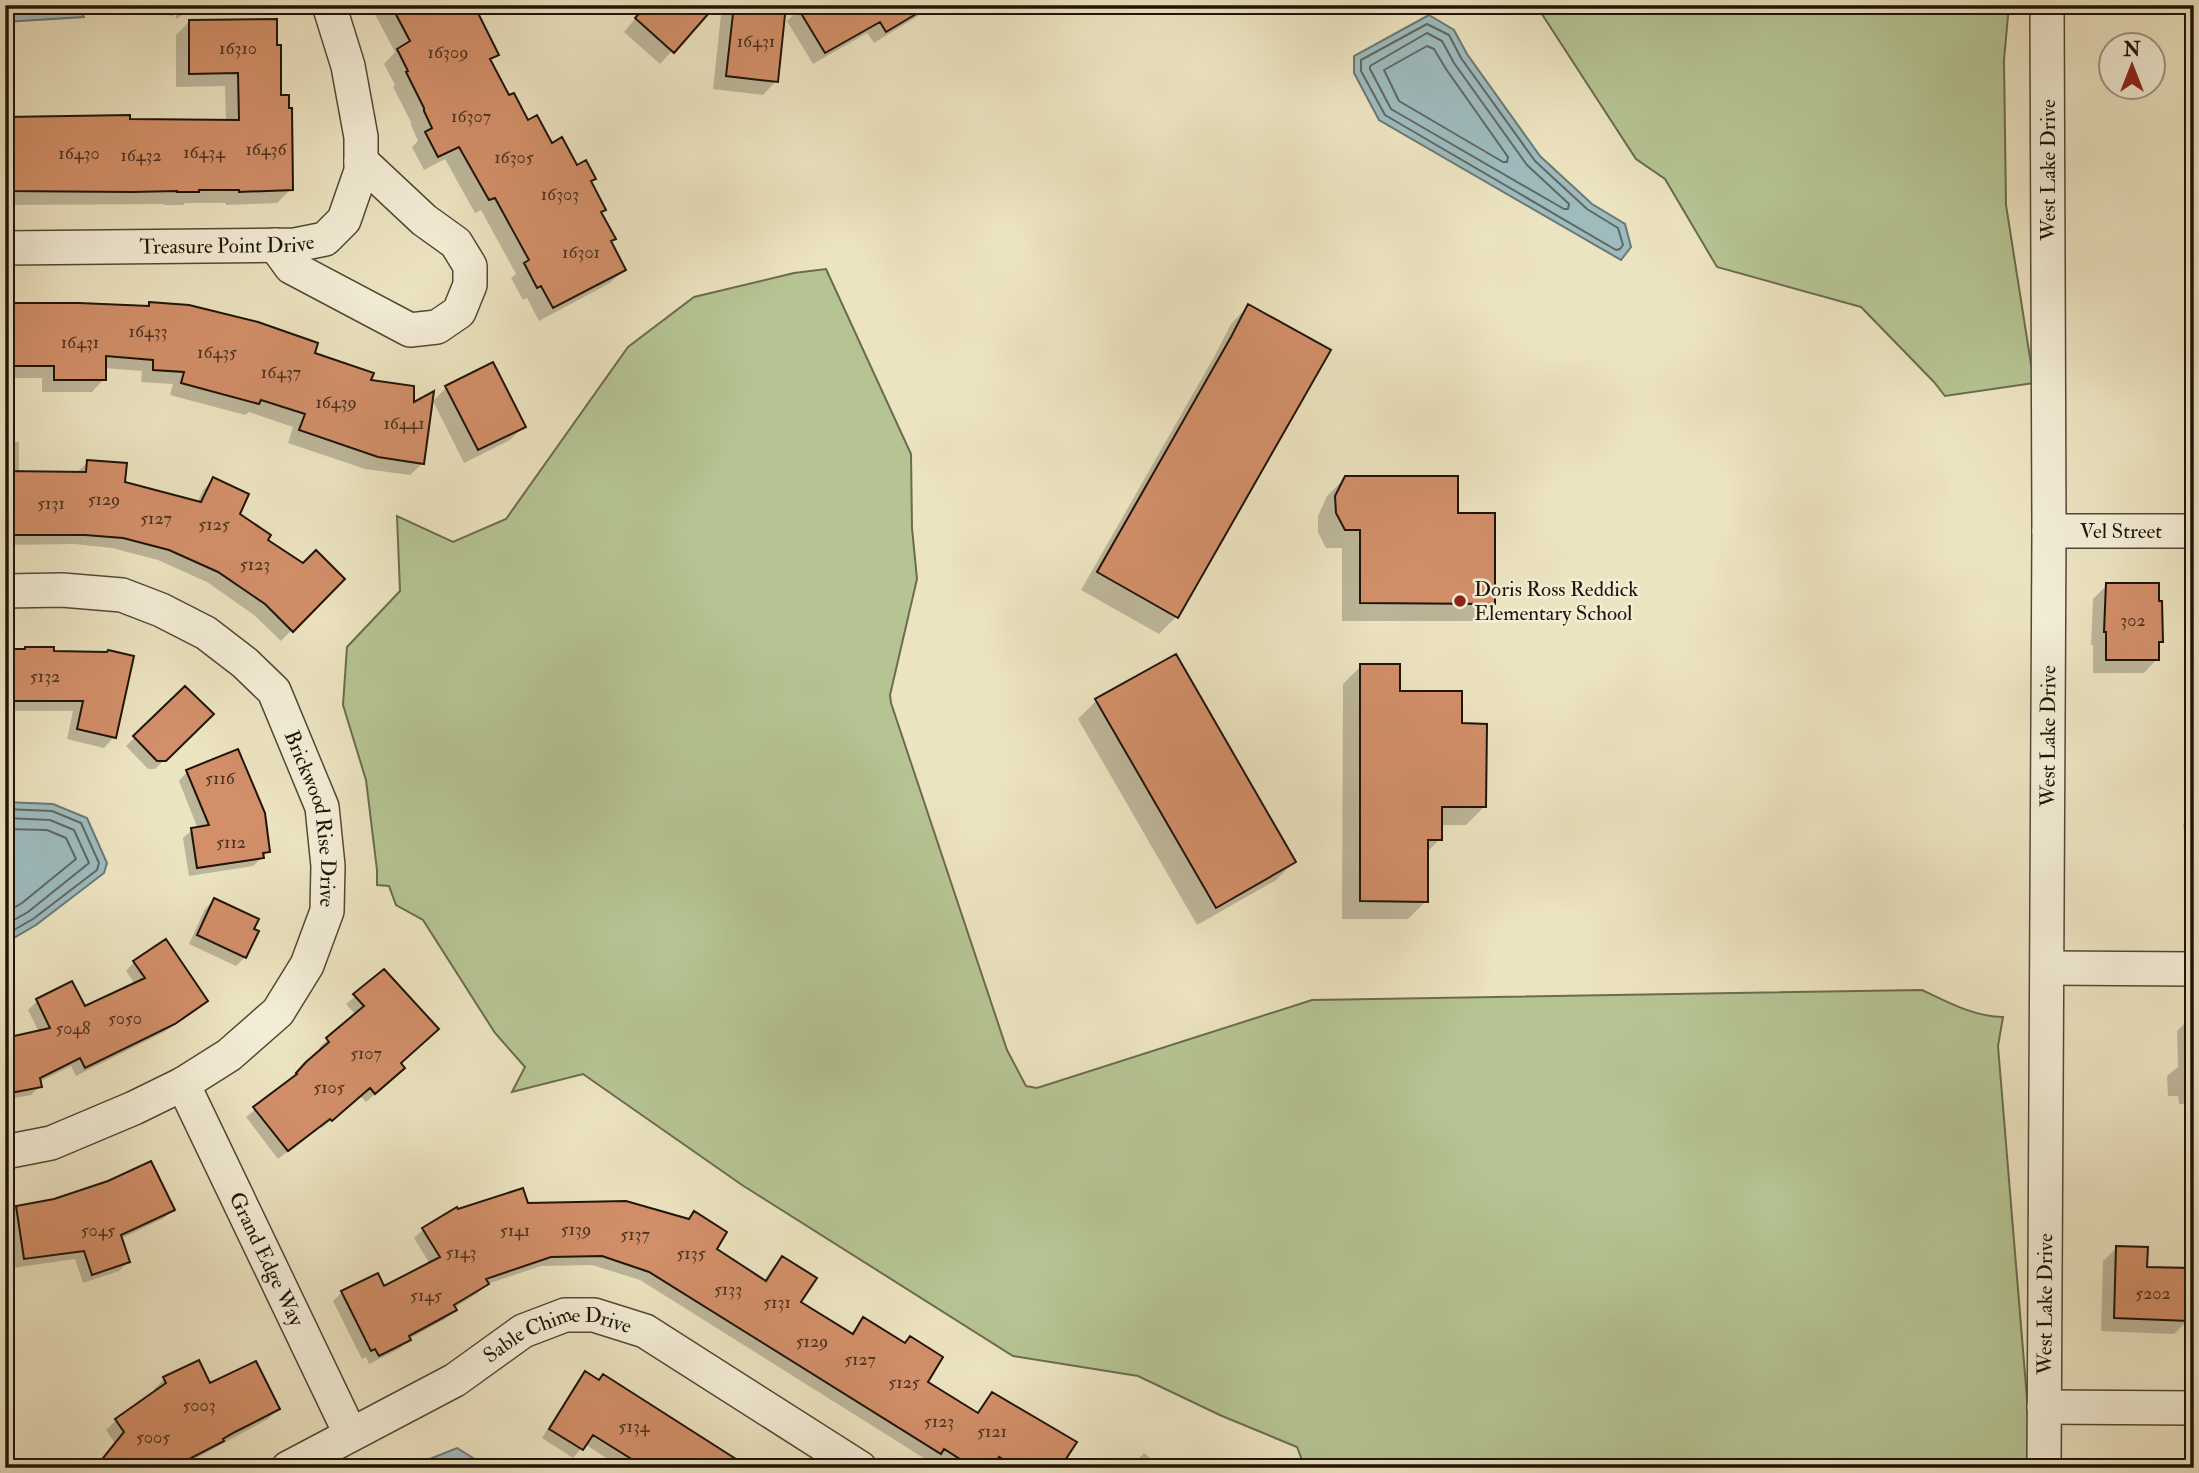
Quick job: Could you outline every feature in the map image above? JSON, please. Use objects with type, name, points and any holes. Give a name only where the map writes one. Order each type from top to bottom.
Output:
[{"type":"street","name":"Treasure Point Drive","points":[[5,248],[295,245],[325,239],[344,220],[361,171],[361,136],[348,66],[329,5]]},
{"type":"street","name":"West Lake Drive","points":[[2044,1468],[2049,531],[2047,5]]},
{"type":"street","points":[[275,245],[290,267],[410,330],[438,327],[459,312],[470,285],[470,266],[456,243],[424,219],[361,161]]},
{"type":"street","name":"Vel Street","points":[[2049,531],[2194,531]]},
{"type":"street","name":"Brickwood Rise Drive","points":[[5,591],[62,590],[122,595],[161,610],[206,633],[245,663],[274,691],[322,807],[328,866],[327,911],[307,965],[278,1012],[229,1055],[183,1084],[51,1143],[5,1152]]},
{"type":"street","points":[[2048,968],[2194,969]]},
{"type":"street","name":"Grand Edge Way","points":[[183,1084],[350,1433]]},
{"type":"street","name":"Sable Chime Drive","points":[[288,1468],[455,1380],[523,1331],[565,1315],[594,1315],[645,1332],[860,1468]]},
{"type":"street","points":[[2044,1407],[2194,1408]]},
{"type":"green space","points":[[1536,5],[2009,5],[2004,60],[2006,205],[2034,383],[1945,396],[1861,307],[1717,267],[1665,179],[1636,159]]},
{"type":"green space","points":[[826,269],[911,454],[912,528],[917,579],[890,695],[891,703],[1007,1050],[1026,1086],[1037,1088],[1312,1000],[1922,990],[1972,1012],[2003,1017],[1998,1046],[2029,1423],[2029,1468],[1305,1468],[1297,1447],[1222,1416],[1138,1376],[1013,1356],[742,1185],[583,1074],[512,1092],[525,1067],[495,1033],[423,920],[396,905],[389,886],[377,885],[366,780],[343,705],[347,647],[400,591],[397,516],[453,542],[506,519],[628,347],[694,297],[794,273]]},
{"type":"water","points":[[20,5],[78,5],[84,17],[5,22],[5,13],[15,11]]},
{"type":"water","points":[[1429,15],[1454,30],[1467,54],[1540,156],[1592,204],[1625,224],[1631,247],[1621,260],[1379,120],[1354,73],[1354,56]]},
{"type":"water","points":[[5,802],[53,804],[87,818],[107,863],[104,873],[36,925],[5,943]]},
{"type":"water","points":[[457,1448],[489,1468],[407,1468]]},
{"type":"building","points":[[391,5],[474,5],[499,55],[490,59],[509,95],[514,93],[528,120],[537,115],[552,143],[562,137],[577,165],[586,160],[596,179],[591,181],[606,210],[601,212],[616,239],[611,241],[626,270],[553,308],[541,286],[537,288],[524,263],[529,260],[495,198],[489,200],[459,147],[438,157],[425,132],[432,128],[397,49],[410,41]]},
{"type":"building","points":[[647,5],[716,5],[674,53],[635,18]]},
{"type":"building","points":[[734,5],[786,5],[778,82],[726,76]]},
{"type":"building","points":[[796,5],[931,5],[886,32],[880,22],[825,53]]},
{"type":"building","points":[[277,19],[277,45],[281,45],[281,95],[289,95],[289,108],[292,108],[293,190],[5,191],[5,117],[130,115],[130,119],[239,120],[238,73],[189,74],[189,20]]},
{"type":"building","points":[[149,302],[189,305],[258,322],[318,343],[315,353],[374,373],[371,380],[414,386],[414,402],[434,391],[424,464],[378,457],[299,430],[305,414],[261,400],[259,404],[181,383],[184,372],[153,370],[153,360],[106,356],[106,380],[54,380],[54,366],[7,366],[5,306],[14,306],[14,303],[79,303],[149,306]]},
{"type":"building","points":[[1248,304],[1331,350],[1178,618],[1097,572]]},
{"type":"building","points":[[493,362],[526,427],[478,450],[445,386]]},
{"type":"building","points":[[87,460],[127,463],[125,482],[201,502],[213,477],[249,494],[240,514],[271,535],[268,540],[303,563],[316,550],[345,579],[293,632],[265,604],[218,572],[169,550],[123,538],[5,535],[5,471],[86,472]]},
{"type":"building","points":[[1345,476],[1458,476],[1458,513],[1495,513],[1495,604],[1360,603],[1360,530],[1345,530],[1336,513],[1335,496]]},
{"type":"building","points":[[2106,583],[2159,583],[2163,642],[2159,642],[2159,660],[2106,660]]},
{"type":"building","points":[[54,647],[54,651],[108,650],[134,656],[116,738],[77,729],[83,701],[5,701],[5,649]]},
{"type":"building","points":[[1176,654],[1296,862],[1216,908],[1095,699]]},
{"type":"building","points":[[1360,664],[1400,664],[1400,691],[1462,691],[1462,723],[1487,724],[1486,807],[1442,807],[1442,840],[1428,840],[1428,902],[1360,901]]},
{"type":"building","points":[[185,686],[214,714],[166,761],[157,761],[133,736]]},
{"type":"building","points":[[238,749],[265,813],[270,852],[263,853],[264,858],[197,868],[191,828],[209,825],[186,770]]},
{"type":"building","points":[[214,898],[259,919],[254,929],[259,931],[246,958],[197,935]]},
{"type":"building","points":[[166,939],[208,1001],[175,1024],[85,1068],[80,1058],[40,1078],[42,1087],[5,1094],[5,1038],[50,1028],[36,999],[72,981],[85,1006],[145,978],[133,961]]},
{"type":"building","points":[[384,969],[439,1029],[401,1063],[405,1068],[375,1094],[370,1088],[332,1121],[330,1119],[288,1151],[253,1107],[297,1074],[306,1062],[329,1042],[326,1038],[364,1006],[353,994]]},
{"type":"building","points":[[151,1161],[175,1210],[121,1235],[130,1262],[92,1275],[84,1251],[24,1259],[16,1206],[54,1199],[108,1181]]},
{"type":"building","points":[[523,1188],[528,1203],[626,1201],[689,1219],[694,1211],[727,1232],[717,1249],[766,1281],[782,1256],[817,1278],[801,1302],[853,1334],[863,1317],[905,1343],[910,1336],[943,1357],[928,1382],[978,1413],[992,1392],[1077,1442],[1060,1468],[1016,1468],[999,1457],[992,1468],[974,1468],[944,1449],[941,1454],[649,1272],[602,1256],[551,1257],[486,1279],[489,1284],[454,1305],[457,1310],[409,1336],[411,1340],[379,1356],[375,1349],[371,1351],[341,1291],[378,1273],[384,1286],[440,1257],[422,1228],[457,1207],[458,1209]]},
{"type":"building","points":[[2116,1246],[2148,1247],[2147,1267],[2191,1268],[2189,1321],[2114,1318]]},
{"type":"building","points":[[199,1360],[210,1383],[256,1361],[280,1409],[175,1468],[95,1468],[124,1432],[115,1419],[166,1383],[163,1377]]},
{"type":"building","points":[[585,1371],[599,1380],[603,1374],[750,1468],[646,1468],[593,1435],[583,1450],[549,1429]]},
{"type":"place","name":"Doris Ross Reddick Elementary School","points":[[1460,601]]}]
